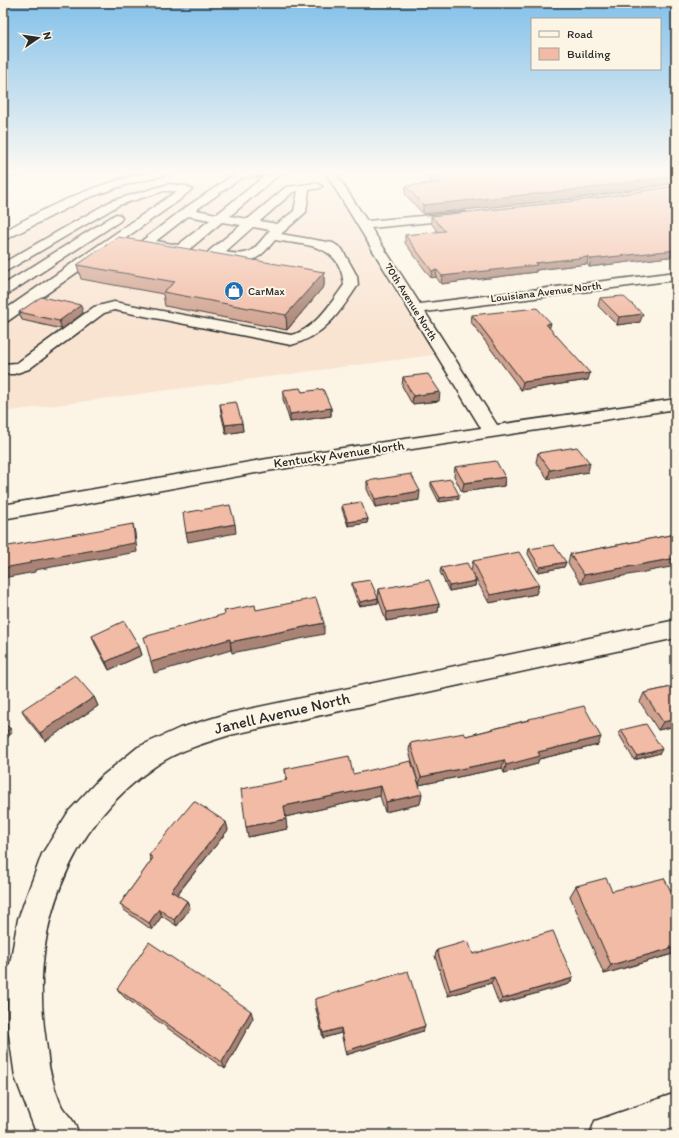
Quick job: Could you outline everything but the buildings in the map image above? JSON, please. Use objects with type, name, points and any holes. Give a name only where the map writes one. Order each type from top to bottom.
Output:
[{"type":"street","points":[[3,237],[22,225]]},
{"type":"street","points":[[3,268],[76,225]]},
{"type":"street","points":[[77,225],[99,229]]},
{"type":"street","points":[[3,291],[105,225]]},
{"type":"street","points":[[3,318],[137,225]]},
{"type":"street","points":[[169,225],[145,243],[244,259],[259,251],[275,232],[284,225]]},
{"type":"street","points":[[181,249],[212,225]]},
{"type":"street","points":[[214,254],[248,225]]},
{"type":"street","points":[[3,369],[14,369],[23,366],[99,310],[114,306],[291,340],[304,338],[323,320],[351,285],[350,276],[337,252],[328,246],[275,232],[256,225]]},
{"type":"street","name":"70th Avenue North","points":[[363,225],[492,431]]},
{"type":"street","name":"Louisiana Avenue North","points":[[415,308],[676,276]]},
{"type":"street","name":"Kentucky Avenue North","points":[[3,512],[267,465],[676,404]]},
{"type":"street","name":"Janell Avenue North","points":[[60,1135],[48,1120],[33,1077],[26,1027],[14,980],[53,865],[80,821],[111,786],[148,756],[189,736],[230,724],[676,628]]},
{"type":"street","points":[[609,1135],[676,1112]]},
{"type":"shaded area","points":[[37,225],[355,225],[434,355],[3,412],[3,244]]},
{"type":"place","name":"CarMax","points":[[234,291]]}]
